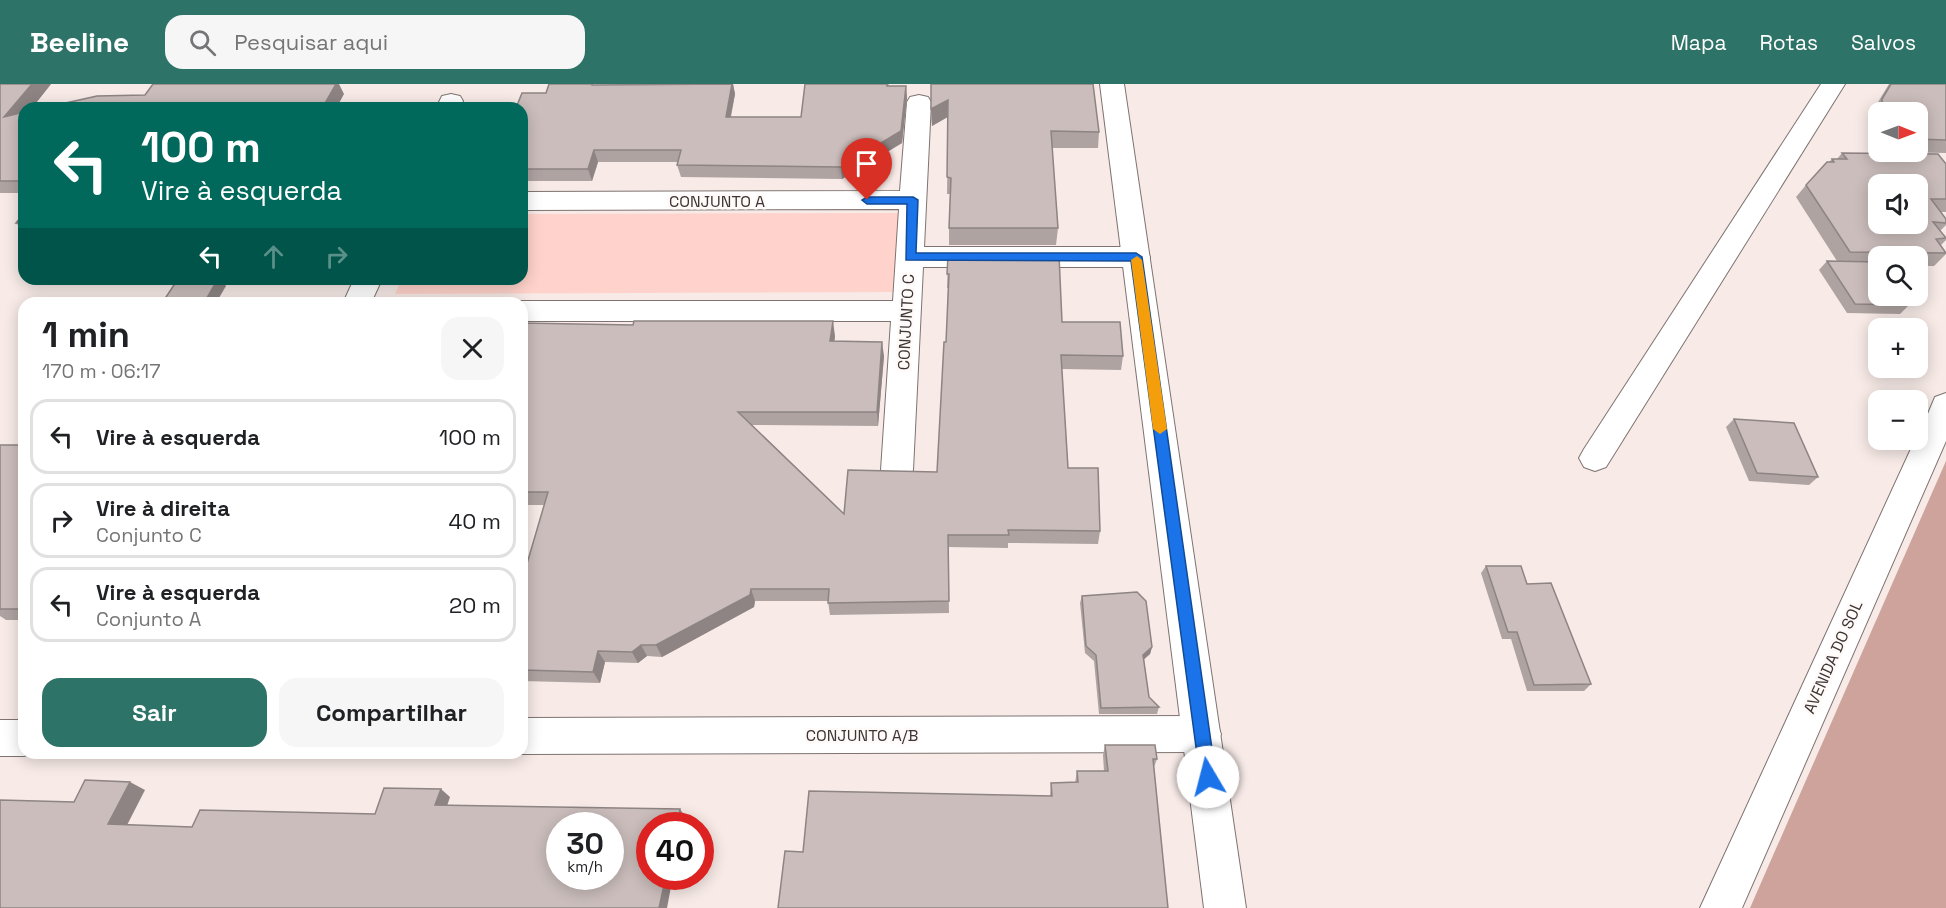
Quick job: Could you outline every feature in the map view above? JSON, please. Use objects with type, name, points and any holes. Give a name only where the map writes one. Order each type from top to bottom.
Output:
[{"type":"street","points":[[1112,84],[1225,908]]},
{"type":"street","points":[[1594,458],[1833,84]]},
{"type":"street","name":"CONJUNTO C","points":[[897,470],[919,102]]},
{"type":"street","name":"CONJUNTO A","points":[[528,201],[913,200]]},
{"type":"street","points":[[910,257],[1136,257]]},
{"type":"street","points":[[528,311],[907,311]]},
{"type":"street","name":"AVENIDA DO SOL","points":[[1721,908],[1946,405]]},
{"type":"street","name":"CONJUNTO A/B","points":[[528,736],[1202,734]]},
{"type":"street","points":[[0,738],[18,738]]},
{"type":"shaded area","points":[[900,213],[896,292],[395,294],[399,285],[528,285],[528,214]]},
{"type":"shaded area","points":[[1946,461],[1946,908],[1750,908]]},
{"type":"building","points":[[0,84],[32,84],[4,117],[18,114],[18,181],[0,181]]},
{"type":"building","points":[[153,84],[336,84],[326,102],[70,102],[97,96],[145,95]]},
{"type":"building","points":[[549,84],[732,84],[726,117],[801,117],[805,84],[906,86],[901,131],[841,167],[677,165],[681,150],[594,150],[588,169],[528,169],[528,102],[518,102],[522,93],[546,93]]},
{"type":"building","points":[[931,84],[1093,84],[1099,132],[1051,131],[1058,228],[949,228],[951,178],[947,177],[948,100],[931,109]]},
{"type":"building","points":[[1891,84],[1946,84],[1946,140],[1928,139],[1928,102],[1882,102]]},
{"type":"building","points":[[1842,153],[1868,153],[1868,162],[1928,162],[1928,154],[1938,154],[1946,164],[1946,199],[1931,199],[1946,219],[1946,223],[1933,222],[1946,238],[1936,239],[1946,253],[1928,253],[1928,246],[1868,246],[1868,252],[1850,252],[1806,185],[1827,162],[1834,162],[1832,159],[1847,159]]},
{"type":"building","points":[[948,255],[1059,255],[1062,322],[1120,322],[1123,356],[1061,355],[1068,468],[1098,468],[1100,531],[1008,530],[1009,535],[948,535],[949,601],[828,603],[829,589],[751,589],[750,595],[656,645],[641,645],[632,652],[598,651],[593,672],[528,670],[528,560],[548,492],[528,492],[528,323],[633,325],[634,321],[833,321],[830,341],[882,342],[877,412],[738,412],[844,514],[848,470],[937,472],[944,342],[946,342],[949,274],[947,274]]},
{"type":"building","points":[[1827,261],[1868,262],[1868,304],[1855,304]]},
{"type":"building","points":[[174,285],[214,285],[208,297],[166,297]]},
{"type":"building","points":[[1734,419],[1794,423],[1818,477],[1757,473]]},
{"type":"building","points":[[0,445],[18,445],[18,609],[0,609]]},
{"type":"building","points":[[1486,566],[1521,566],[1527,584],[1551,583],[1591,684],[1534,685],[1517,632],[1508,632]]},
{"type":"building","points":[[1137,592],[1146,601],[1152,647],[1143,655],[1149,697],[1159,707],[1101,708],[1096,655],[1086,646],[1082,596]]},
{"type":"building","points":[[1105,745],[1155,745],[1157,759],[1153,759],[1168,908],[778,908],[785,851],[803,852],[809,791],[1052,796],[1051,783],[1078,782],[1077,771],[1108,771]]},
{"type":"building","points":[[85,780],[130,782],[108,824],[192,827],[200,810],[375,814],[384,788],[441,789],[435,805],[680,809],[679,812],[636,812],[636,890],[663,890],[659,908],[0,908],[0,800],[74,802]]},
{"type":"slow traffic","points":[[1137,260],[1160,429]]},
{"type":"route","points":[[867,200],[913,200],[910,257],[1136,257],[1208,777]]}]
